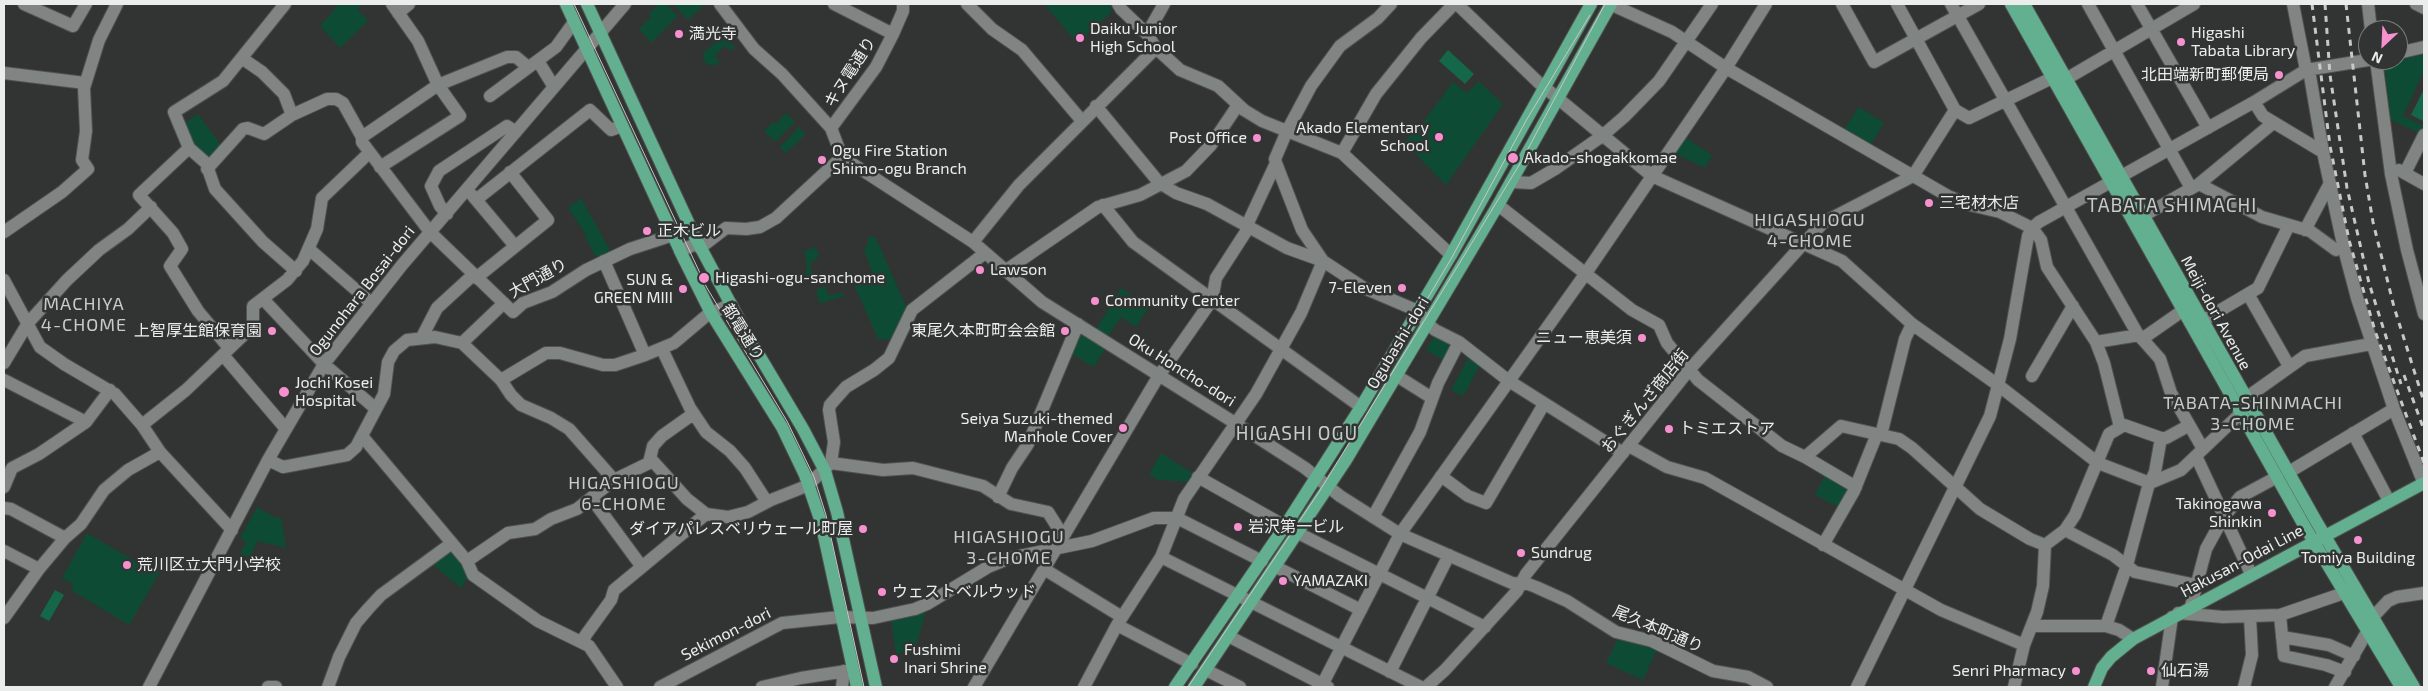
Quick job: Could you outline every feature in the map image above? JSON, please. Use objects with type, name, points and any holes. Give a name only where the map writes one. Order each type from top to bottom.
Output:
[{"type":"main road","name":"都電通り","points":[[566,4],[680,251],[711,313],[782,427],[809,484],[821,522],[840,616],[848,671],[857,687]]},
{"type":"main road","name":"都電通り","points":[[588,4],[699,245],[730,304],[827,466],[876,687]]},
{"type":"main road","name":"Ogubashi-dori","points":[[1175,687],[1317,478],[1418,311],[1591,4]]},
{"type":"main road","name":"Ogubashi-dori","points":[[1194,687],[1230,637],[1276,567],[1397,376],[1559,99],[1611,4]]},
{"type":"main road","name":"Meiji-dori Avenue","points":[[2011,4],[2060,78]]},
{"type":"main road","name":"Meiji-dori Avenue","points":[[2024,4],[2060,78],[2185,309],[2242,412],[2283,474]]},
{"type":"main road","name":"Meiji-dori Avenue","points":[[2116,179],[2143,216],[2246,398],[2283,474],[2319,539],[2344,593],[2400,687]]},
{"type":"main road","name":"Hakusan-Odai Line","points":[[2094,687],[2102,668],[2111,656],[2133,639],[2251,574],[2424,484]]},
{"type":"main road","name":"Meiji-dori Avenue","points":[[2319,539],[2372,618],[2414,687]]},
{"type":"street","points":[[24,4],[73,26],[86,4]]},
{"type":"street","points":[[4,232],[62,192],[88,169],[82,160],[86,131],[85,83],[99,40],[117,4]]},
{"type":"street","points":[[380,167],[460,116],[438,85],[418,40],[395,8],[409,4]]},
{"type":"street","name":"Ogunohara Bosai-dori","points":[[149,687],[268,460],[324,364],[371,303],[430,232],[625,4]]},
{"type":"street","points":[[680,251],[699,245],[726,228],[746,229],[760,227],[776,218],[842,157],[831,128],[782,74],[754,49],[720,4]]},
{"type":"street","points":[[834,4],[893,34]]},
{"type":"street","name":"キヌ電通り","points":[[831,128],[876,67],[903,11],[903,4]]},
{"type":"street","points":[[967,4],[992,29],[1022,50],[1082,121]]},
{"type":"street","points":[[1118,4],[1147,34],[1156,48],[1180,70],[1218,86],[1238,105],[1262,122],[1342,153],[1450,254]]},
{"type":"street","points":[[1147,34],[1164,4]]},
{"type":"street","points":[[1323,261],[1302,230],[1275,159],[1287,131],[1311,86],[1340,46],[1378,18],[1391,4]]},
{"type":"street","points":[[1342,153],[1376,94],[1416,44],[1455,4],[1545,88],[1652,176],[1842,261],[1912,324],[1998,385],[2098,463],[2150,483],[2181,470],[2242,412]]},
{"type":"street","points":[[1611,4],[1687,41],[1726,68],[1948,196],[1970,205],[2000,212],[2032,228],[2041,240],[2047,266],[2096,342],[2104,363],[2120,427]]},
{"type":"street","points":[[1511,182],[1531,183],[1556,169],[1602,136],[1659,82],[1712,4]]},
{"type":"street","points":[[1230,637],[1324,686],[1400,534],[1586,273],[1726,68],[1766,4]]},
{"type":"street","points":[[1842,4],[1874,62],[1979,4]]},
{"type":"street","points":[[1898,4],[1955,110],[1970,118],[2060,78],[2115,50],[2194,4]]},
{"type":"street","points":[[1951,4],[2065,208],[2140,337],[2160,359],[2171,393],[2188,426],[2224,518],[2251,574]]},
{"type":"street","points":[[2088,4],[2115,50],[2168,150],[2195,186],[2262,217],[2310,231],[2336,250]]},
{"type":"street","points":[[2137,4],[2208,128]]},
{"type":"street","points":[[2294,4],[2344,249],[2371,344],[2394,409],[2424,484]]},
{"type":"street","points":[[2368,4],[2370,20]]},
{"type":"street","points":[[2416,4],[2424,8]]},
{"type":"street","points":[[281,5],[243,59],[223,81],[174,112],[189,148],[206,163],[215,189],[236,215],[296,271]]},
{"type":"street","points":[[490,96],[556,47],[574,22]]},
{"type":"street","points":[[2408,51],[2424,47]]},
{"type":"street","points":[[973,242],[1019,185],[1156,48]]},
{"type":"street","points":[[362,137],[438,85],[507,57],[516,57],[533,64],[554,87]]},
{"type":"street","points":[[243,59],[280,90],[292,115]]},
{"type":"street","points":[[1857,687],[1990,416],[2020,294],[2028,236],[2032,228],[2308,70],[2358,62]]},
{"type":"street","points":[[2377,70],[2390,165],[2407,250],[2424,314]]},
{"type":"street","points":[[4,73],[17,73],[85,83]]},
{"type":"street","points":[[207,169],[243,129],[248,128],[264,134],[292,115],[327,99],[336,99],[343,102],[369,153],[430,232],[474,277],[504,303]]},
{"type":"street","points":[[2254,102],[2263,116],[2323,152]]},
{"type":"street","points":[[1005,270],[1104,205],[1140,195],[1186,171],[1211,144],[1238,105]]},
{"type":"street","points":[[1096,106],[1162,185],[1248,226],[1287,248],[1323,261],[1364,288],[1418,311],[1428,324],[1459,342],[1509,381],[1544,404],[1626,450],[1667,468],[1705,478],[1905,590],[1969,623],[2024,645]]},
{"type":"street","points":[[477,199],[590,110],[611,130],[622,126]]},
{"type":"street","points":[[1913,176],[1955,110]]},
{"type":"street","points":[[2143,216],[2195,186],[2273,123]]},
{"type":"street","points":[[446,214],[440,206],[431,186],[439,170],[507,126],[516,132]]},
{"type":"street","points":[[2405,173],[2424,135]]},
{"type":"street","points":[[189,148],[139,195],[174,233],[182,249],[170,266],[198,311],[226,352],[286,429]]},
{"type":"street","points":[[142,425],[186,390],[253,326],[253,306],[296,271],[309,249],[317,229],[322,198],[369,153]]},
{"type":"street","name":"Oku Honcho-dori","points":[[842,157],[973,242],[1042,302],[1236,423],[1400,534],[1512,583],[1520,583]]},
{"type":"street","points":[[974,687],[1158,376],[1212,300],[1216,278],[1248,226],[1276,163]]},
{"type":"street","points":[[2390,165],[2424,184]]},
{"type":"street","points":[[422,337],[437,308],[548,220],[510,172]]},
{"type":"street","name":"おぐぎんざ商店街","points":[[1426,687],[1443,673],[1517,590],[1520,583],[1689,370],[1803,244],[1824,222],[1913,176]]},
{"type":"street","points":[[2305,230],[2330,183]]},
{"type":"street","points":[[466,190],[477,199],[515,246]]},
{"type":"street","points":[[1104,205],[1133,242],[1360,407]]},
{"type":"street","points":[[1498,205],[1632,310],[1659,325],[1668,342],[1689,370],[1726,404],[1782,446],[1805,457],[1856,487]]},
{"type":"street","points":[[4,363],[28,324],[93,256],[128,229],[151,207]]},
{"type":"street","points":[[2202,321],[2258,288],[2289,225]]},
{"type":"street","name":"大門通り","points":[[462,343],[504,303],[513,312],[523,303],[552,292],[586,270],[630,249],[673,235]]},
{"type":"street","points":[[309,249],[371,303]]},
{"type":"street","points":[[650,458],[687,499],[706,514],[728,517],[748,512],[766,502],[809,484],[827,466],[834,442],[829,410],[830,404],[846,387],[874,370],[889,358],[912,310],[985,253]]},
{"type":"street","points":[[1084,687],[1120,621],[1161,556],[1184,498],[1256,394],[1301,314],[1323,261]]},
{"type":"street","points":[[604,262],[645,355]]},
{"type":"street","points":[[4,280],[40,347],[64,364],[110,390],[142,425],[160,452],[232,530]]},
{"type":"street","points":[[2248,294],[2290,366]]},
{"type":"street","points":[[263,299],[324,364],[376,409]]},
{"type":"street","points":[[501,380],[546,354],[560,353],[603,365],[616,365],[662,350],[674,343],[711,313],[730,304]]},
{"type":"street","points":[[2032,376],[2073,306]]},
{"type":"street","points":[[2096,342],[2140,337],[2185,309]]},
{"type":"street","points":[[998,497],[1012,468],[1028,444],[1078,324]]},
{"type":"street","points":[[1823,545],[1856,487],[1879,434],[1905,339],[1912,324]]},
{"type":"street","points":[[268,460],[283,467],[346,455],[356,447],[384,394],[388,362],[394,351],[407,340],[435,337],[462,343],[501,380],[510,395],[521,405],[551,418],[569,429],[614,480]]},
{"type":"street","points":[[1373,517],[1420,432],[1432,398],[1459,342]]},
{"type":"street","points":[[2246,398],[2305,356],[2371,344]]},
{"type":"street","points":[[662,350],[693,414],[706,432],[730,452],[745,468],[766,502]]},
{"type":"street","points":[[1397,376],[1432,398]]},
{"type":"street","points":[[4,380],[86,422]]},
{"type":"street","points":[[4,488],[8,468],[64,438],[86,422],[110,390]]},
{"type":"street","points":[[1441,476],[1468,496],[1486,503],[1544,404]]},
{"type":"street","points":[[2192,606],[2206,549],[2224,518],[2240,497],[2394,409]]},
{"type":"street","points":[[467,561],[508,533],[535,529],[592,499],[614,480],[648,463],[653,446],[662,436],[693,414]]},
{"type":"street","points":[[2014,687],[2024,645],[2033,626],[2043,586],[2045,545],[2064,530],[2083,499],[2109,434],[2124,425],[2166,438],[2188,426]]},
{"type":"street","points":[[1805,457],[1841,426],[1899,439],[1912,448],[1980,509],[2030,539],[2045,545]]},
{"type":"street","points":[[2353,434],[2389,501]]},
{"type":"street","points":[[362,436],[467,561],[473,575],[518,608],[584,642],[589,646],[616,687]]},
{"type":"street","points":[[2106,626],[2154,472],[2161,438]]},
{"type":"street","points":[[4,618],[39,570],[66,538],[81,524],[104,490],[128,470],[160,452]]},
{"type":"street","points":[[827,466],[883,470],[913,468],[984,486],[1011,504],[1048,512],[1063,536]]},
{"type":"street","points":[[1198,477],[1285,526]]},
{"type":"street","points":[[592,499],[642,567]]},
{"type":"street","points":[[4,508],[11,509],[66,538]]},
{"type":"street","points":[[584,642],[610,600],[614,590],[706,514]]},
{"type":"street","name":"Sekimon-dori","points":[[660,687],[782,623],[840,616],[861,618],[890,616],[915,610],[988,567],[1010,558],[1092,541],[1154,518],[1177,518]]},
{"type":"street","points":[[1177,518],[1262,561]]},
{"type":"street","points":[[2064,530],[2094,544],[2135,572],[2196,585]]},
{"type":"street","points":[[1298,533],[1485,627]]},
{"type":"street","points":[[328,687],[339,657],[356,623],[368,609],[381,595],[452,543]]},
{"type":"street","points":[[4,551],[39,570]]},
{"type":"street","points":[[1390,672],[1448,555]]},
{"type":"street","points":[[1161,556],[1421,687]]},
{"type":"street","points":[[1276,567],[1361,610]]},
{"type":"street","points":[[1044,569],[1120,621],[1192,664]]},
{"type":"street","name":"尾久本町通り","points":[[1520,583],[1536,586],[1567,601],[1616,632],[1652,641],[1713,671],[1748,677],[1767,687]]},
{"type":"street","points":[[2162,687],[2175,615],[2250,617],[2280,615],[2344,593]]},
{"type":"street","points":[[2372,618],[2388,601],[2397,597],[2424,593]]},
{"type":"street","points":[[2280,615],[2284,656],[2326,665],[2345,672]]},
{"type":"street","points":[[2244,687],[2252,654],[2250,617]]},
{"type":"street","points":[[2033,626],[2106,626],[2119,630],[2133,639]]},
{"type":"street","points":[[2335,687],[2366,632]]},
{"type":"street","points":[[2282,637],[2328,645],[2354,656]]},
{"type":"street","points":[[1206,670],[1240,687]]},
{"type":"street","points":[[762,687],[801,678],[848,671],[842,687]]},
{"type":"street","points":[[268,687],[276,687]]},
{"type":"shaded area","points":[[339,4],[363,4],[357,9],[368,21],[340,48],[320,26]]},
{"type":"shaded area","points":[[658,4],[666,4],[678,16],[651,43],[639,29],[651,17],[649,14]]},
{"type":"shaded area","points":[[673,4],[705,4],[688,20]]},
{"type":"shaded area","points":[[1044,4],[1109,4],[1112,9],[1110,14],[1077,43]]},
{"type":"shaded area","points":[[722,37],[726,37],[735,47],[731,51],[724,46],[715,56],[720,61],[715,66],[707,64],[703,60],[704,52]]},
{"type":"shaded area","points":[[1448,50],[1474,74],[1465,84],[1439,61]]},
{"type":"shaded area","points":[[2424,54],[2424,71],[2403,116],[2424,126],[2421,134],[2391,120],[2385,70],[2408,70],[2408,58]]},
{"type":"shaded area","points":[[1479,81],[1503,104],[1446,185],[1404,142],[1425,120],[1453,82],[1467,93]]},
{"type":"shaded area","points":[[2424,89],[2424,119],[2423,121],[2411,115]]},
{"type":"shaded area","points":[[1859,107],[1884,123],[1869,147],[1843,131]]},
{"type":"shaded area","points":[[786,113],[795,122],[775,142],[764,131],[773,122],[775,124]]},
{"type":"shaded area","points":[[198,114],[223,148],[212,159],[205,157],[191,144],[182,125]]},
{"type":"shaded area","points":[[799,127],[806,134],[786,153],[780,147]]},
{"type":"shaded area","points":[[1685,137],[1712,155],[1705,168],[1674,153]]},
{"type":"shaded area","points":[[581,198],[612,254],[598,261],[585,237],[586,235],[568,208]]},
{"type":"shaded area","points":[[868,237],[876,238],[907,309],[893,340],[878,339],[854,285],[874,277],[864,250],[868,243]]},
{"type":"shaded area","points":[[816,247],[819,256],[810,264],[815,280],[811,281],[805,278],[807,267],[804,251]]},
{"type":"shaded area","points":[[825,286],[829,296],[842,292],[844,296],[819,302],[816,290]]},
{"type":"shaded area","points":[[1121,288],[1149,307],[1136,327],[1121,317],[1107,338],[1095,331]]},
{"type":"shaded area","points":[[1080,332],[1106,347],[1094,367],[1070,353]]},
{"type":"shaded area","points":[[1435,335],[1455,346],[1445,361],[1426,350]]},
{"type":"shaded area","points":[[1471,353],[1482,362],[1463,396],[1451,390]]},
{"type":"shaded area","points":[[1161,453],[1194,474],[1189,482],[1159,480],[1149,475]]},
{"type":"shaded area","points":[[1825,475],[1851,489],[1842,509],[1815,495]]},
{"type":"shaded area","points":[[257,507],[274,517],[281,517],[286,548],[257,541],[251,557],[240,554],[246,542],[240,538]]},
{"type":"shaded area","points":[[87,533],[143,566],[151,564],[161,570],[129,625],[71,590],[74,585],[62,578]]},
{"type":"shaded area","points":[[450,550],[465,567],[467,578],[461,588],[432,564]]},
{"type":"shaded area","points":[[55,590],[64,595],[49,621],[40,616]]},
{"type":"shaded area","points":[[926,611],[915,650],[896,654],[891,619]]},
{"type":"shaded area","points":[[1618,639],[1657,649],[1643,680],[1606,663]]},
{"type":"tram line","points":[[574,4],[707,288],[787,421],[814,477],[826,515],[864,687]]},
{"type":"tram line","points":[[1188,687],[1319,492],[1459,264],[1521,162],[1605,4]]},
{"type":"tram line","points":[[1397,350],[1451,259],[1527,119],[1590,15]]},
{"type":"railway","points":[[2312,4],[2330,146],[2349,240],[2375,331],[2424,463]]},
{"type":"railway","points":[[2325,4],[2330,75],[2347,188],[2369,283],[2401,384]]},
{"type":"railway","points":[[2346,4],[2365,175],[2373,222],[2394,307],[2424,402]]},
{"type":"railway","points":[[2404,375],[2424,430]]},
{"type":"place","name":"満光寺","points":[[679,34]]},
{"type":"place","name":"Daiku Junior High School","points":[[1080,38]]},
{"type":"place","name":"Higashi Tabata Library","points":[[2181,42]]},
{"type":"place","name":"北田端新町郵便局","points":[[2279,75]]},
{"type":"place","name":"Akado Elementary School","points":[[1439,137]]},
{"type":"place","name":"Post Office","points":[[1257,138]]},
{"type":"place","name":"Akado-shogakkomae","points":[[1513,158]]},
{"type":"place","name":"Ogu Fire Station Shimo-ogu Branch","points":[[822,160]]},
{"type":"place","name":"三宅材木店","points":[[1929,203]]},
{"type":"place","name":"正木ビル","points":[[647,231]]},
{"type":"place","name":"Lawson","points":[[980,270]]},
{"type":"place","name":"Higashi-ogu-sanchome","points":[[704,278]]},
{"type":"place","name":"7-Eleven","points":[[1402,288]]},
{"type":"place","name":"SUN & GREEN MIII","points":[[683,289]]},
{"type":"place","name":"Community Center","points":[[1095,301]]},
{"type":"place","name":"上智厚生館保育園","points":[[272,331]]},
{"type":"place","name":"東尾久本町町会会館","points":[[1065,331]]},
{"type":"place","name":"ニュー恵美須","points":[[1642,338]]},
{"type":"place","name":"Jochi Kosei Hospital","points":[[284,392]]},
{"type":"place","name":"Seiya Suzuki-themed Manhole Cover","points":[[1123,428]]},
{"type":"place","name":"トミエストア","points":[[1669,429]]},
{"type":"place","name":"Takinogawa Shinkin","points":[[2272,513]]},
{"type":"place","name":"岩沢第一ビル","points":[[1238,527]]},
{"type":"place","name":"ダイアパレスベリウェール町屋","points":[[863,529]]},
{"type":"place","name":"Tomiya Building","points":[[2358,540]]},
{"type":"place","name":"Sundrug","points":[[1521,553]]},
{"type":"place","name":"荒川区立大門小学校","points":[[127,565]]},
{"type":"place","name":"YAMAZAKI","points":[[1283,581]]},
{"type":"place","name":"ウェストベルウッド","points":[[882,592]]},
{"type":"place","name":"Fushimi Inari Shrine","points":[[894,659]]},
{"type":"place","name":"Senri Pharmacy","points":[[2076,671]]},
{"type":"place","name":"仙石湯","points":[[2151,671]]},
{"type":"district","name":"TABATA SHIMACHI","points":[[2172,206]]},
{"type":"district","name":"HIGASHIOGU 4-CHOME","points":[[1810,230]]},
{"type":"district","name":"MACHIYA 4-CHOME","points":[[84,314]]},
{"type":"district","name":"TABATA-SHINMACHI 3-CHOME","points":[[2253,413]]},
{"type":"district","name":"HIGASHI OGU","points":[[1297,434]]},
{"type":"district","name":"HIGASHIOGU 6-CHOME","points":[[624,493]]},
{"type":"district","name":"HIGASHIOGU 3-CHOME","points":[[1009,547]]}]
